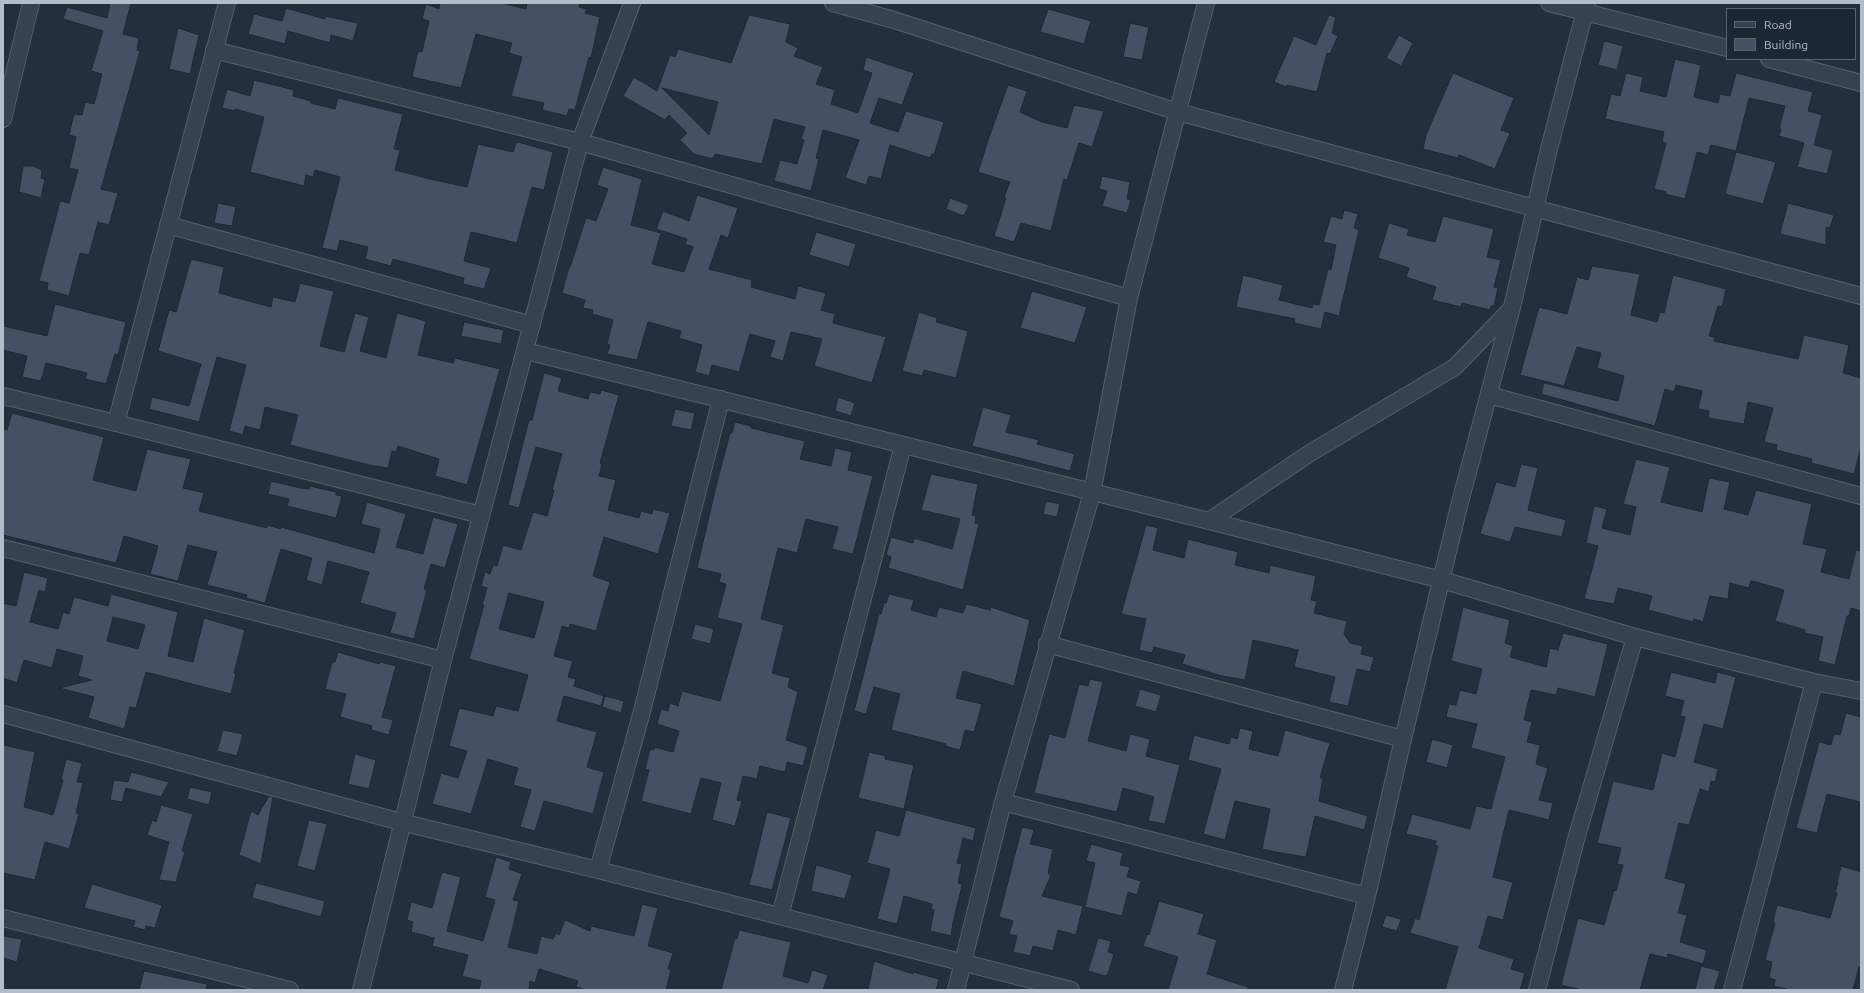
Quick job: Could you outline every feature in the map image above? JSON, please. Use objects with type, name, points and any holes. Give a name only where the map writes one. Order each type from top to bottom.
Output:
[{"type":"street","points":[[3,119],[31,3]]},
{"type":"street","points":[[116,422],[227,3]]},
{"type":"street","points":[[361,990],[443,660],[526,351],[580,142],[632,3]]},
{"type":"street","points":[[832,3],[894,20],[1178,112],[1861,296]]},
{"type":"street","points":[[956,990],[1003,802],[1092,493],[1129,298],[1206,3]]},
{"type":"street","points":[[1549,3],[1586,8],[1726,48]]},
{"type":"street","points":[[1343,990],[1367,896],[1459,506],[1512,307],[1535,209],[1586,8]]},
{"type":"street","points":[[214,50],[580,142],[1129,298]]},
{"type":"street","points":[[1773,60],[1861,82]]},
{"type":"street","points":[[168,225],[532,326]]},
{"type":"street","points":[[1209,520],[1310,453],[1455,367],[1512,307]]},
{"type":"street","points":[[526,351],[1092,493],[1209,520],[1442,580],[1635,637],[1814,682],[1861,691]]},
{"type":"street","points":[[1489,395],[1861,496]]},
{"type":"street","points":[[3,396],[116,422],[481,515]]},
{"type":"street","points":[[598,870],[643,707],[721,400]]},
{"type":"street","points":[[780,916],[903,445]]},
{"type":"street","points":[[3,548],[443,660]]},
{"type":"street","points":[[1537,990],[1575,843],[1635,637]]},
{"type":"street","points":[[1048,644],[1403,739]]},
{"type":"street","points":[[1732,990],[1814,682]]},
{"type":"street","points":[[3,714],[402,822],[1071,990]]},
{"type":"street","points":[[1003,802],[1367,896]]},
{"type":"street","points":[[3,918],[290,990]]},
{"type":"building","points":[[110,3],[131,3],[123,34],[139,38],[137,50],[140,51],[101,189],[118,193],[109,225],[98,222],[89,255],[80,253],[69,296],[47,290],[48,283],[39,281],[60,201],[69,203],[78,170],[69,168],[76,137],[69,135],[74,114],[82,115],[85,102],[94,104],[102,74],[91,71],[103,31],[63,19],[67,7],[107,18]]},
{"type":"building","points":[[440,3],[502,3],[526,9],[527,3],[580,3],[579,7],[587,9],[585,13],[600,17],[591,58],[589,57],[575,110],[569,109],[567,116],[542,110],[544,103],[511,96],[522,57],[509,53],[512,43],[476,34],[461,88],[412,77],[418,51],[422,52],[429,21],[422,19],[426,4],[439,9]]},
{"type":"building","points":[[286,8],[325,19],[325,16],[358,23],[353,41],[331,35],[330,43],[288,31],[285,44],[248,34],[254,14],[282,21]]},
{"type":"building","points":[[1048,9],[1091,21],[1084,44],[1040,32]]},
{"type":"building","points":[[749,15],[790,24],[786,42],[798,48],[794,56],[823,67],[816,84],[835,90],[831,104],[858,113],[872,73],[863,70],[866,57],[914,73],[902,105],[879,98],[870,123],[898,132],[906,111],[944,122],[934,155],[932,154],[930,158],[890,145],[881,179],[869,176],[866,185],[845,178],[859,140],[823,130],[816,158],[819,159],[811,191],[774,181],[780,160],[797,164],[804,140],[801,139],[805,127],[774,119],[762,164],[715,154],[713,159],[694,154],[680,140],[687,133],[669,115],[665,120],[623,96],[634,77],[657,91],[670,55],[675,57],[678,49],[731,63]],"holes":[[[662,88],[718,102],[709,135]]]},
{"type":"building","points":[[1329,15],[1336,17],[1332,33],[1338,36],[1330,54],[1327,53],[1317,92],[1287,85],[1286,87],[1274,82],[1294,36],[1316,45]]},
{"type":"building","points":[[1130,23],[1149,27],[1142,60],[1123,57]]},
{"type":"building","points":[[178,28],[199,35],[190,74],[169,69]]},
{"type":"building","points":[[1399,35],[1413,43],[1401,66],[1386,58]]},
{"type":"building","points":[[1604,41],[1623,46],[1617,70],[1598,65]]},
{"type":"building","points":[[1675,59],[1701,65],[1694,97],[1718,103],[1720,94],[1730,96],[1736,73],[1813,92],[1808,111],[1822,115],[1814,145],[1833,150],[1827,174],[1797,167],[1804,143],[1779,136],[1781,129],[1779,129],[1785,106],[1749,98],[1736,151],[1711,145],[1708,155],[1697,152],[1685,199],[1665,194],[1666,192],[1654,189],[1666,143],[1662,142],[1664,132],[1605,119],[1611,94],[1620,96],[1626,73],[1643,77],[1640,91],[1666,97]]},
{"type":"building","points":[[1453,73],[1514,98],[1501,130],[1510,133],[1495,169],[1459,155],[1458,158],[1423,149],[1426,135]]},
{"type":"building","points":[[254,80],[294,90],[293,96],[311,101],[311,103],[335,109],[338,98],[403,114],[394,149],[400,150],[395,170],[430,179],[467,187],[478,144],[513,152],[516,143],[518,142],[553,152],[544,190],[532,187],[517,243],[471,232],[464,261],[491,268],[484,289],[463,284],[464,278],[393,259],[391,266],[365,259],[368,247],[340,240],[337,251],[322,248],[340,177],[315,170],[313,177],[306,175],[304,186],[250,172],[264,117],[235,109],[235,111],[222,108],[227,89],[250,96]]},
{"type":"building","points":[[1008,85],[1027,91],[1020,112],[1042,122],[1067,128],[1074,105],[1104,111],[1092,147],[1079,143],[1067,180],[1064,179],[1051,231],[1021,223],[1014,242],[994,236],[1006,198],[1004,197],[1010,182],[978,172]]},
{"type":"building","points":[[1736,152],[1776,162],[1763,204],[1725,194]]},
{"type":"building","points":[[23,166],[33,166],[42,170],[41,178],[45,179],[41,198],[19,192]]},
{"type":"building","points":[[603,167],[642,179],[631,225],[661,233],[652,264],[684,272],[693,247],[685,244],[687,239],[656,229],[663,211],[689,221],[697,195],[738,208],[728,238],[721,235],[709,269],[752,280],[751,287],[795,299],[798,286],[826,293],[821,310],[835,314],[833,323],[886,337],[872,383],[814,366],[822,339],[791,332],[783,361],[770,357],[775,341],[750,334],[739,372],[712,365],[709,376],[695,372],[702,345],[679,338],[681,331],[648,322],[637,360],[607,354],[610,345],[607,344],[613,320],[592,314],[593,310],[583,308],[585,300],[562,293],[569,267],[586,218],[596,221],[608,189],[597,185]]},
{"type":"building","points":[[1102,176],[1130,182],[1127,199],[1131,200],[1127,213],[1102,206],[1107,191],[1099,189]]},
{"type":"building","points":[[950,198],[969,205],[964,216],[946,209]]},
{"type":"building","points":[[218,203],[236,207],[232,226],[214,223]]},
{"type":"building","points":[[1788,203],[1834,215],[1830,228],[1826,227],[1826,245],[1780,234]]},
{"type":"building","points":[[1344,210],[1358,214],[1354,228],[1359,230],[1339,316],[1325,312],[1321,329],[1294,323],[1295,319],[1236,307],[1243,275],[1283,285],[1279,300],[1312,308],[1313,304],[1319,305],[1328,269],[1331,270],[1336,245],[1323,242],[1331,216],[1342,219]]},
{"type":"building","points":[[1443,216],[1494,229],[1487,257],[1501,260],[1494,287],[1498,288],[1494,306],[1491,306],[1490,310],[1462,303],[1461,307],[1432,300],[1436,287],[1406,277],[1409,268],[1378,258],[1389,223],[1409,229],[1407,235],[1435,242]]},
{"type":"building","points":[[816,232],[856,244],[849,267],[809,255]]},
{"type":"building","points":[[191,259],[224,267],[219,293],[271,307],[273,297],[295,302],[300,283],[334,291],[320,346],[344,352],[355,313],[369,317],[360,351],[386,358],[397,313],[426,321],[418,355],[453,363],[455,358],[500,369],[467,485],[435,476],[439,459],[398,446],[396,452],[392,451],[388,468],[369,465],[290,445],[298,415],[265,407],[260,430],[245,426],[243,435],[229,431],[246,365],[217,357],[199,422],[149,409],[152,397],[189,406],[201,364],[158,351],[169,310],[176,312]]},
{"type":"building","points":[[1592,266],[1640,274],[1631,315],[1657,322],[1660,312],[1664,313],[1673,275],[1726,289],[1722,307],[1718,306],[1709,336],[1715,337],[1714,341],[1798,359],[1804,335],[1849,345],[1843,373],[1861,378],[1861,447],[1854,474],[1811,463],[1812,459],[1776,450],[1777,445],[1764,442],[1773,408],[1748,402],[1744,424],[1708,418],[1709,411],[1698,409],[1702,391],[1676,385],[1674,392],[1665,389],[1655,426],[1541,394],[1544,383],[1618,401],[1624,376],[1597,368],[1601,353],[1577,347],[1564,386],[1520,375],[1539,307],[1567,314],[1577,277],[1588,280]]},
{"type":"building","points":[[1032,291],[1087,307],[1075,343],[1020,328]]},
{"type":"building","points":[[55,304],[126,322],[118,355],[115,354],[106,384],[85,379],[87,373],[46,363],[41,381],[22,377],[27,356],[3,350],[3,326],[47,336]]},
{"type":"building","points":[[919,312],[937,318],[936,322],[968,331],[956,378],[924,370],[922,376],[902,371]]},
{"type":"building","points":[[464,322],[504,330],[501,344],[461,336]]},
{"type":"building","points":[[544,373],[562,378],[558,391],[588,399],[590,392],[600,394],[601,390],[619,395],[600,463],[602,464],[599,476],[616,480],[608,510],[639,518],[641,511],[652,514],[653,509],[670,513],[658,554],[604,537],[593,576],[610,582],[596,631],[570,624],[569,628],[562,626],[554,656],[573,661],[568,677],[576,679],[574,686],[604,696],[601,706],[564,696],[557,721],[597,732],[587,767],[604,772],[593,814],[544,801],[535,831],[520,827],[531,790],[513,785],[518,768],[488,759],[471,814],[432,804],[441,773],[458,778],[467,751],[449,746],[459,708],[493,716],[496,706],[518,711],[528,675],[469,659],[484,605],[482,605],[487,588],[481,586],[485,572],[490,574],[493,565],[497,566],[503,545],[521,550],[533,512],[547,516],[554,490],[552,490],[562,454],[536,447],[519,508],[508,505],[529,420],[532,420]],"holes":[[[509,593],[544,602],[534,638],[499,629]]]},
{"type":"building","points":[[838,397],[855,403],[851,416],[835,411]]},
{"type":"building","points":[[983,407],[1011,415],[1006,432],[1039,440],[1037,444],[1075,454],[1070,471],[972,446]]},
{"type":"building","points":[[675,409],[695,413],[691,430],[671,426]]},
{"type":"building","points":[[12,413],[104,437],[93,480],[136,491],[147,449],[191,459],[183,488],[204,493],[199,511],[267,528],[267,525],[281,529],[281,527],[374,553],[380,529],[361,524],[367,502],[406,514],[396,547],[423,554],[433,517],[458,524],[445,568],[431,564],[424,589],[427,590],[414,639],[390,633],[396,613],[360,603],[369,572],[328,561],[322,585],[306,580],[312,558],[281,549],[265,603],[246,598],[247,595],[207,585],[217,552],[188,545],[178,581],[150,574],[158,546],[124,536],[116,563],[3,535],[3,429],[7,430]]},
{"type":"building","points":[[735,422],[751,426],[751,428],[805,441],[800,459],[831,466],[835,448],[852,452],[848,470],[873,476],[853,554],[832,549],[838,527],[806,519],[797,553],[778,548],[761,619],[784,625],[772,673],[790,678],[788,687],[798,692],[786,740],[808,747],[803,766],[787,762],[785,772],[760,766],[757,779],[743,776],[737,800],[742,801],[735,826],[712,820],[721,783],[701,778],[691,814],[641,801],[649,770],[645,769],[650,749],[654,750],[654,747],[673,752],[679,731],[657,724],[661,709],[668,711],[670,703],[678,706],[682,691],[720,701],[742,624],[717,618],[726,584],[719,582],[721,574],[697,568],[717,482],[730,433],[732,433]]},
{"type":"building","points":[[1636,459],[1670,467],[1661,502],[1702,512],[1709,478],[1730,482],[1724,509],[1748,515],[1756,490],[1812,504],[1803,544],[1827,549],[1821,572],[1849,579],[1856,550],[1861,551],[1861,611],[1851,608],[1849,616],[1847,616],[1835,665],[1818,661],[1823,637],[1805,633],[1805,630],[1775,621],[1784,590],[1753,581],[1751,581],[1749,588],[1730,583],[1728,599],[1710,596],[1703,622],[1694,619],[1693,622],[1648,610],[1652,596],[1618,588],[1614,604],[1584,599],[1598,546],[1586,543],[1594,506],[1607,509],[1602,528],[1630,535],[1636,507],[1623,504]]},
{"type":"building","points":[[1521,464],[1538,468],[1528,510],[1566,520],[1562,537],[1515,527],[1510,542],[1480,534],[1496,482],[1515,487]]},
{"type":"building","points":[[931,474],[978,484],[972,515],[976,516],[975,523],[979,524],[963,590],[888,568],[891,557],[886,555],[891,537],[913,543],[914,538],[952,549],[960,519],[921,510]]},
{"type":"building","points":[[271,481],[300,488],[309,489],[310,486],[336,492],[336,495],[342,496],[336,518],[287,506],[289,499],[268,494]]},
{"type":"building","points":[[1046,501],[1060,504],[1057,517],[1043,514]]},
{"type":"building","points":[[1146,525],[1158,528],[1153,550],[1184,558],[1188,539],[1238,552],[1235,565],[1269,573],[1270,565],[1316,576],[1311,600],[1317,601],[1314,613],[1347,621],[1344,634],[1350,643],[1363,646],[1361,654],[1374,657],[1370,672],[1357,669],[1348,706],[1329,702],[1335,677],[1294,667],[1298,650],[1253,640],[1245,680],[1222,676],[1182,664],[1185,655],[1154,647],[1152,653],[1139,650],[1146,619],[1121,614]]},
{"type":"building","points":[[24,572],[48,578],[45,592],[39,590],[30,622],[58,629],[63,612],[69,614],[74,597],[108,606],[111,594],[178,612],[168,656],[193,662],[204,618],[245,630],[234,673],[236,673],[231,694],[146,672],[136,708],[130,707],[124,729],[88,718],[94,697],[59,688],[92,680],[78,676],[83,656],[57,649],[52,668],[24,660],[17,683],[3,678],[3,603],[16,606]],"holes":[[[113,617],[145,625],[138,649],[107,641]]]},
{"type":"building","points":[[889,594],[914,600],[911,610],[936,617],[939,607],[963,613],[966,604],[990,610],[991,607],[1030,620],[1014,686],[963,671],[956,698],[982,704],[974,732],[965,730],[960,750],[945,746],[946,744],[891,730],[900,694],[874,687],[866,714],[854,711],[879,614],[881,614],[884,603],[886,603]]},
{"type":"building","points":[[1463,607],[1510,620],[1505,643],[1513,646],[1510,657],[1546,667],[1550,648],[1558,650],[1563,633],[1608,644],[1595,697],[1558,688],[1556,695],[1531,690],[1524,720],[1532,722],[1527,742],[1540,745],[1536,764],[1548,768],[1539,800],[1553,803],[1549,820],[1509,810],[1493,877],[1513,882],[1503,920],[1488,916],[1479,948],[1514,959],[1511,969],[1525,973],[1520,990],[1445,990],[1458,947],[1410,933],[1415,918],[1419,920],[1438,846],[1435,845],[1436,841],[1406,834],[1412,814],[1470,829],[1476,806],[1491,809],[1505,757],[1471,748],[1477,724],[1446,717],[1449,704],[1456,705],[1460,690],[1476,694],[1482,669],[1451,661]]},
{"type":"building","points":[[695,624],[714,629],[710,644],[691,639]]},
{"type":"building","points":[[338,652],[379,664],[380,662],[396,666],[382,717],[393,720],[389,735],[371,730],[372,726],[340,717],[346,694],[325,689],[332,662],[335,662]]},
{"type":"building","points":[[1671,672],[1715,683],[1717,672],[1736,677],[1723,729],[1704,724],[1694,762],[1718,769],[1715,782],[1711,781],[1709,792],[1700,789],[1689,825],[1679,823],[1665,878],[1686,884],[1678,913],[1687,915],[1680,942],[1707,950],[1703,964],[1668,954],[1667,958],[1650,954],[1640,990],[1582,990],[1561,985],[1578,918],[1604,925],[1623,865],[1617,864],[1621,848],[1597,843],[1613,781],[1653,790],[1662,753],[1675,757],[1685,717],[1680,716],[1684,701],[1665,696]]},
{"type":"building","points":[[1090,679],[1103,682],[1088,741],[1126,751],[1130,734],[1150,739],[1146,756],[1180,765],[1165,824],[1148,821],[1154,797],[1123,788],[1117,812],[1034,793],[1049,734],[1065,738],[1079,684],[1088,686]]},
{"type":"building","points":[[1140,689],[1161,695],[1156,712],[1135,706]]},
{"type":"building","points":[[605,696],[624,701],[621,713],[602,707]]},
{"type":"building","points":[[1846,713],[1861,717],[1861,802],[1827,794],[1817,833],[1796,828],[1819,742],[1831,745],[1834,734],[1840,735]]},
{"type":"building","points":[[1240,728],[1253,731],[1249,749],[1278,756],[1285,730],[1330,743],[1320,778],[1323,778],[1319,801],[1368,816],[1364,830],[1315,816],[1306,857],[1275,852],[1262,849],[1270,809],[1235,801],[1225,840],[1203,834],[1221,769],[1188,760],[1194,735],[1229,744],[1231,737],[1237,739]]},
{"type":"building","points":[[223,730],[243,734],[237,756],[217,751]]},
{"type":"building","points":[[1432,739],[1453,745],[1447,768],[1426,762]]},
{"type":"building","points":[[3,745],[35,752],[24,807],[53,815],[63,780],[61,780],[66,759],[82,763],[77,782],[83,783],[76,813],[79,814],[69,849],[45,842],[35,880],[3,873]]},
{"type":"building","points":[[869,752],[886,756],[885,759],[914,765],[904,809],[858,798]]},
{"type":"building","points":[[355,754],[376,760],[369,789],[348,784]]},
{"type":"building","points":[[131,772],[169,782],[161,797],[126,788],[122,802],[110,800],[114,780],[128,782]]},
{"type":"building","points":[[190,787],[212,792],[209,805],[187,799]]},
{"type":"building","points":[[269,796],[273,797],[261,864],[239,855],[251,811],[258,815]]},
{"type":"building","points":[[161,805],[193,814],[182,851],[185,852],[176,882],[159,880],[169,842],[147,835],[152,820],[156,822]]},
{"type":"building","points":[[906,810],[976,828],[973,841],[963,838],[957,863],[962,864],[958,883],[962,884],[951,936],[930,931],[934,910],[931,909],[932,904],[904,896],[897,924],[877,919],[890,869],[867,863],[876,830],[899,836]]},
{"type":"building","points":[[767,812],[791,818],[772,890],[749,885]]},
{"type":"building","points":[[309,820],[327,824],[315,871],[297,866]]},
{"type":"building","points":[[1022,827],[1034,830],[1030,844],[1053,849],[1048,873],[1051,875],[1042,896],[1083,906],[1076,935],[1058,930],[1053,951],[1033,946],[1030,956],[1013,952],[1017,936],[1009,934],[1013,921],[999,917]]},
{"type":"building","points":[[1091,844],[1123,853],[1120,865],[1130,867],[1127,877],[1141,881],[1137,895],[1128,892],[1122,916],[1085,907],[1095,863],[1086,861]]},
{"type":"building","points":[[496,857],[511,862],[509,869],[522,874],[513,900],[519,901],[508,947],[537,954],[541,936],[553,939],[556,933],[559,935],[565,920],[590,931],[591,926],[634,936],[642,904],[658,908],[648,946],[673,953],[668,969],[671,970],[666,990],[587,990],[576,987],[578,981],[539,969],[535,983],[530,981],[529,990],[479,990],[481,981],[462,976],[468,955],[432,946],[434,938],[411,932],[413,922],[407,920],[411,902],[432,908],[442,872],[461,877],[447,931],[483,941],[495,900],[485,897]]},
{"type":"building","points":[[816,865],[852,875],[845,899],[811,891]]},
{"type":"building","points":[[1841,866],[1861,872],[1861,967],[1859,967],[1853,990],[1790,990],[1774,986],[1775,980],[1769,978],[1772,962],[1765,960],[1775,923],[1773,922],[1777,905],[1830,918],[1837,893],[1835,893]]},
{"type":"building","points":[[256,883],[325,901],[321,917],[252,898]]},
{"type":"building","points":[[92,884],[162,905],[155,928],[146,926],[145,930],[133,927],[135,921],[84,908]]},
{"type":"building","points":[[1159,901],[1204,914],[1198,934],[1217,940],[1207,974],[1248,987],[1248,990],[1168,990],[1178,957],[1143,946],[1147,934],[1149,935]]},
{"type":"building","points":[[1386,915],[1401,919],[1397,931],[1382,927]]},
{"type":"building","points":[[739,930],[791,942],[783,976],[808,983],[812,970],[828,975],[823,990],[721,990],[735,938],[737,939]]},
{"type":"building","points":[[3,936],[22,939],[17,962],[3,958]]},
{"type":"building","points":[[1098,938],[1111,941],[1108,952],[1114,954],[1108,974],[1105,976],[1088,971]]},
{"type":"building","points":[[874,961],[913,974],[913,972],[939,979],[936,990],[868,990]]},
{"type":"building","points":[[1701,966],[1720,971],[1714,990],[1695,990]]},
{"type":"building","points":[[144,971],[207,984],[206,990],[139,990]]}]
